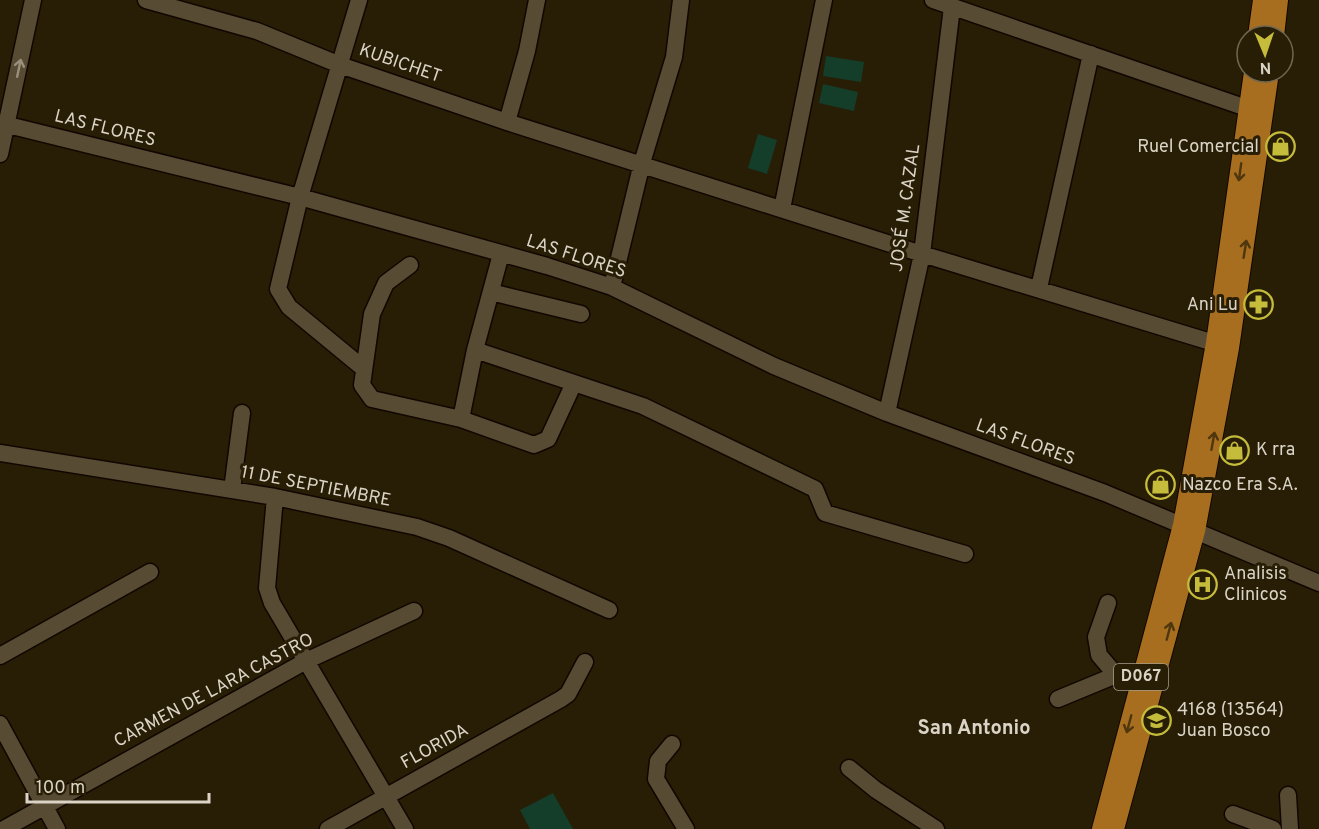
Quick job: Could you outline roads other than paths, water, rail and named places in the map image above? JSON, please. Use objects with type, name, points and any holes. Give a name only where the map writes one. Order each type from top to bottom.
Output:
[{"type":"main road","points":[[1259,24],[1262,0]]},
{"type":"main road","points":[[1276,24],[1279,0]]},
{"type":"main road","name":"D067","points":[[1254,84],[1257,112]]},
{"type":"main road","name":"D067","points":[[1114,829],[1189,528],[1222,346],[1257,112],[1266,84]]},
{"type":"main road","name":"D067","points":[[1101,829],[1140,682],[1189,528]]},
{"type":"street","points":[[0,154],[4,124],[33,0]]},
{"type":"street","name":"KUBICHET","points":[[146,0],[257,31],[340,65],[507,122],[922,254],[1222,346]]},
{"type":"street","points":[[360,0],[300,197],[278,289],[289,307],[363,368]]},
{"type":"street","points":[[507,122],[527,51],[537,0]]},
{"type":"street","points":[[612,287],[642,164],[674,57],[681,0]]},
{"type":"street","points":[[782,209],[824,0]]},
{"type":"street","points":[[934,0],[1257,112]]},
{"type":"street","name":"JOSÉ M. CAZAL","points":[[887,413],[922,254],[952,7]]},
{"type":"street","points":[[1039,288],[1091,54]]},
{"type":"street","name":"LAS FLORES","points":[[4,124],[300,197],[612,287],[774,366],[887,413],[1105,493],[1319,583]]},
{"type":"street","points":[[461,419],[475,350],[501,254]]},
{"type":"street","points":[[410,265],[386,283],[372,314],[362,385],[372,399],[461,419],[534,444],[548,439],[574,383]]},
{"type":"street","points":[[491,292],[581,314]]},
{"type":"street","points":[[475,350],[643,406],[815,489],[825,513],[965,554]]},
{"type":"street","points":[[232,490],[242,413]]},
{"type":"street","name":"11 DE SEPTIEMBRE","points":[[0,453],[275,497],[417,527],[449,538],[609,610]]},
{"type":"street","points":[[275,497],[267,588],[272,603],[405,829]]},
{"type":"street","points":[[0,656],[150,572]]},
{"type":"street","points":[[1108,603],[1096,637],[1096,647],[1105,663],[1116,675],[1140,682]]},
{"type":"street","name":"CARMEN DE LARA CASTRO","points":[[4,829],[306,661],[414,611]]},
{"type":"street","name":"FLORIDA","points":[[328,829],[561,699],[568,694],[585,662]]},
{"type":"street","points":[[1058,699],[1116,675]]},
{"type":"street","points":[[0,724],[57,829]]},
{"type":"street","points":[[672,744],[658,761],[656,779],[686,829]]},
{"type":"street","points":[[849,768],[876,790],[936,829]]},
{"type":"street","points":[[1288,795],[1290,829]]},
{"type":"street","points":[[1233,814],[1273,829]]},
{"type":"place","name":"Ruel Comercial","points":[[1280,147]]},
{"type":"place","name":"Ani Lu","points":[[1259,305]]},
{"type":"place","name":"K rra","points":[[1235,450]]},
{"type":"place","name":"Nazco Era S.A.","points":[[1161,485]]},
{"type":"place","name":"Analisis Clinicos","points":[[1203,584]]},
{"type":"place","name":"4168 (13564) Juan Bosco","points":[[1156,720]]},
{"type":"district","name":"San Antonio","points":[[974,729]]}]
